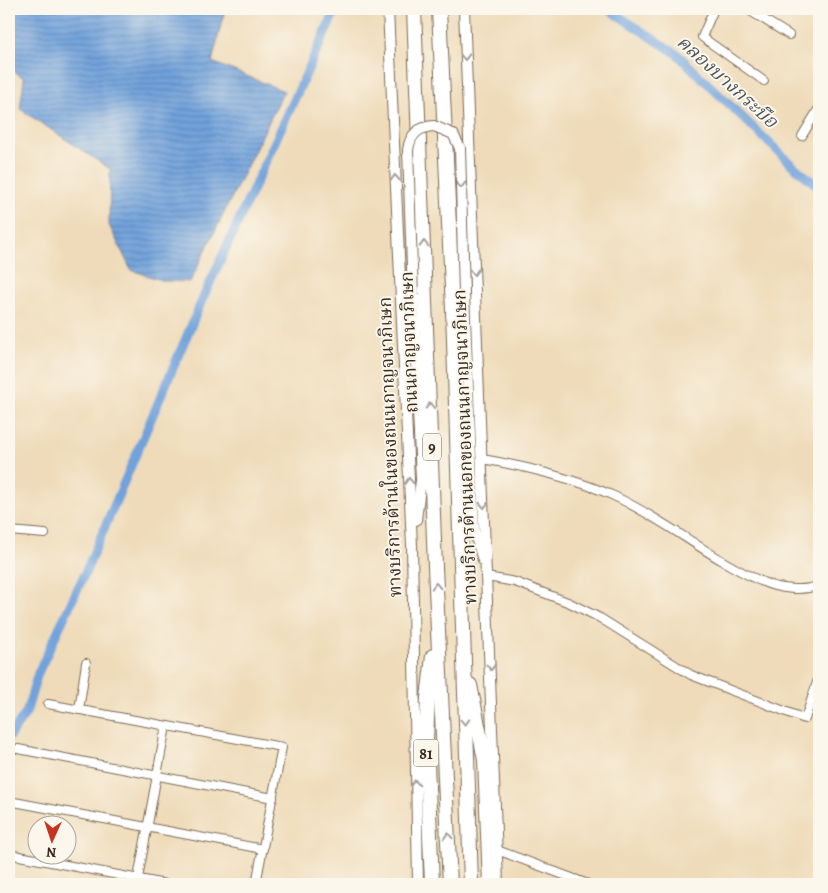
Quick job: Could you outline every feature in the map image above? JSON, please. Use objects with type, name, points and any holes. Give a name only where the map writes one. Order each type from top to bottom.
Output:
[{"type":"highway","name":"ถนนกาญจนาภิเษก","points":[[414,9],[450,884]]},
{"type":"highway","name":"9","points":[[439,9],[453,309],[471,884]]},
{"type":"highway","points":[[421,480],[432,449]]},
{"type":"highway","name":"81","points":[[432,884],[426,731],[428,698],[438,622]]},
{"type":"highway","points":[[463,652],[485,760],[490,884]]},
{"type":"main road","name":"ทางบริการด้านในของถนนกาญจนาภิเษก","points":[[388,9],[412,546],[418,884]]},
{"type":"main road","name":"ทางบริการด้านนอกของถนนกาญจนาภิเษก","points":[[464,9],[498,884]]},
{"type":"main road","points":[[412,546],[421,480],[408,150],[412,137],[416,132],[434,126],[453,134],[460,148],[474,531],[487,575]]},
{"type":"street","points":[[714,9],[702,37],[764,81]]},
{"type":"street","points":[[747,9],[789,35]]},
{"type":"street","points":[[802,136],[819,108]]},
{"type":"street","points":[[482,460],[567,480],[613,496],[765,583],[796,588],[812,588],[819,585]]},
{"type":"street","points":[[9,531],[45,534]]},
{"type":"street","points":[[487,575],[515,582],[570,603],[600,618],[691,675],[805,719],[819,676]]},
{"type":"street","points":[[79,710],[86,662]]},
{"type":"street","points":[[48,704],[282,747],[256,884]]},
{"type":"street","points":[[137,882],[166,726]]},
{"type":"street","points":[[18,749],[273,798]]},
{"type":"street","points":[[9,801],[263,849]]},
{"type":"street","points":[[497,850],[588,884]]},
{"type":"street","points":[[9,854],[137,882],[165,884]]},
{"type":"water","points":[[9,9],[225,9],[212,62],[284,91],[190,282],[164,281],[131,270],[109,225],[110,169],[20,109],[24,78],[9,68]]},
{"type":"waterway","points":[[9,737],[26,713],[38,673],[86,571],[203,298],[336,9]]},
{"type":"waterway","name":"คลองบางกระบือ","points":[[608,9],[677,54],[791,164],[819,187]]}]
